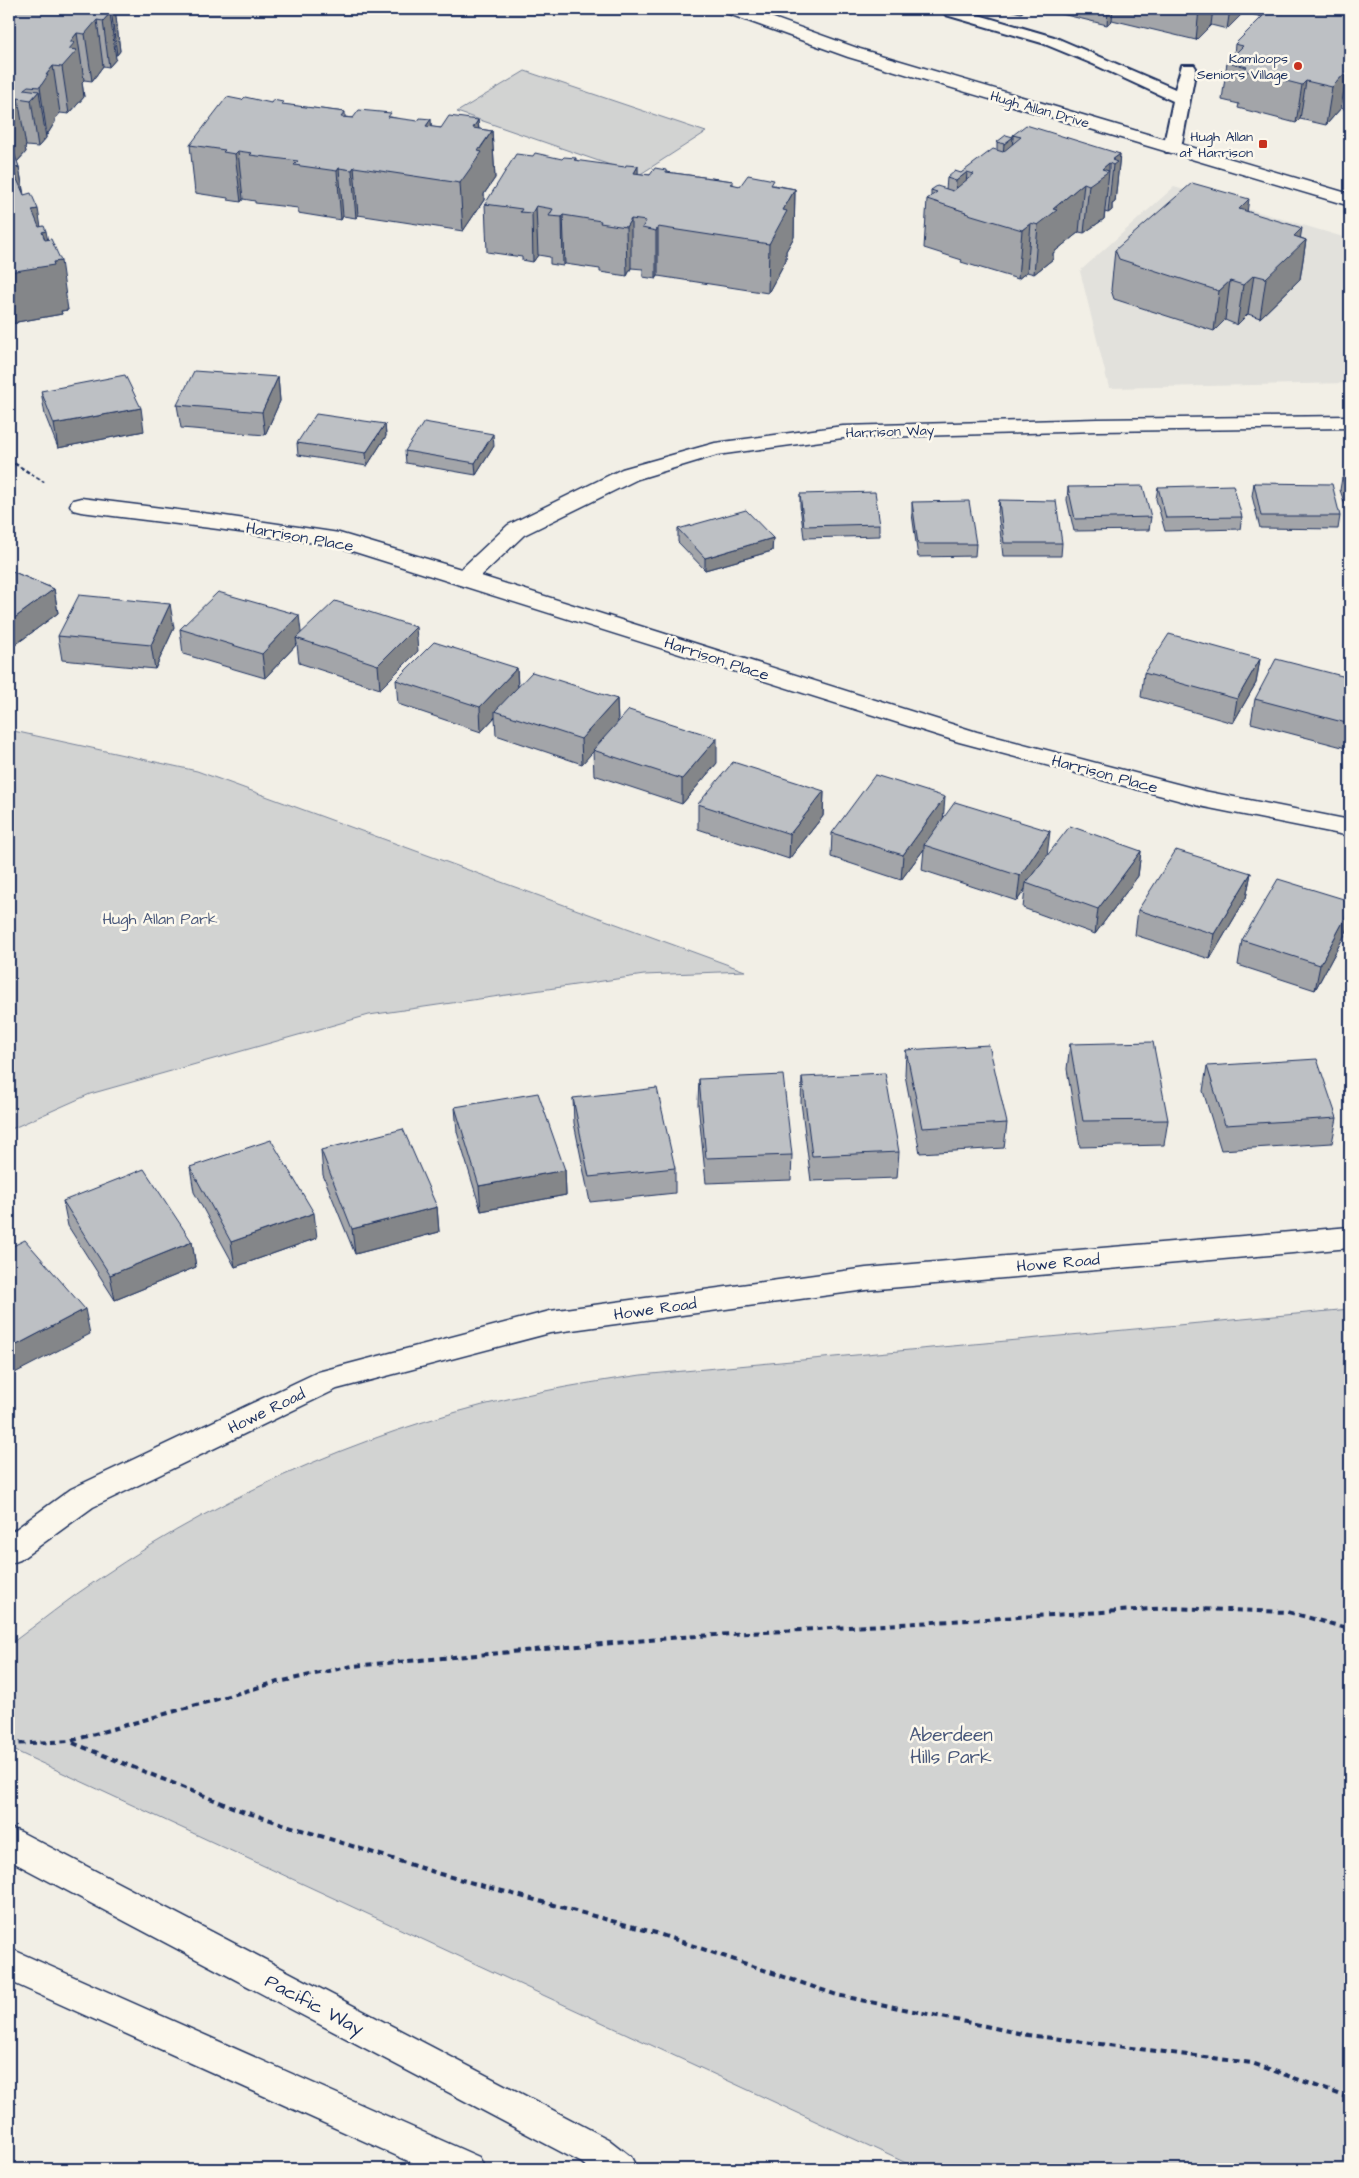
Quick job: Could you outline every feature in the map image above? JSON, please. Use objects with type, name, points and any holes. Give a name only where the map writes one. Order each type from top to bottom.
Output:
[{"type":"street","name":"Hugh Allan Drive","points":[[732,9],[854,53],[1350,200]]},
{"type":"street","name":"Harrison Way","points":[[465,578],[516,530],[630,474],[715,449],[844,432],[1350,422]]},
{"type":"street","name":"Harrison Place","points":[[81,505],[218,522],[339,540],[465,578],[968,738],[1204,799],[1350,828]]},
{"type":"street","name":"Howe Road","points":[[9,1551],[82,1498],[329,1380],[550,1322],[866,1279],[1350,1237]]},
{"type":"street","name":"Pacific Way","points":[[9,1843],[595,2151],[618,2169]]},
{"type":"street","points":[[9,1964],[466,2169]]},
{"type":"lane","points":[[949,9],[952,12],[989,24],[1047,40],[1119,69],[1182,99]]},
{"type":"lane","points":[[1172,148],[1188,68]]},
{"type":"path","points":[[9,1744],[70,1741],[274,1683],[352,1666],[682,1637],[1168,1608],[1288,1612],[1350,1629]]},
{"type":"path","points":[[73,1743],[242,1811],[440,1874],[656,1933],[837,1995],[1028,2035],[1252,2063],[1350,2098]]},
{"type":"shaded area","points":[[1174,187],[1350,239],[1350,383],[1109,388],[1080,271]]},
{"type":"green space","points":[[9,9],[612,9],[621,15],[9,15]]},
{"type":"green space","points":[[525,71],[706,132],[639,175],[457,112]]},
{"type":"green space","name":"Hugh Allan Park","points":[[9,730],[197,771],[745,971],[644,975],[369,1015],[90,1094],[9,1130]]},
{"type":"green space","name":"Aberdeen Hills Park","points":[[1350,1309],[1350,2169],[919,2169],[9,1748],[9,1645],[100,1578],[202,1516],[256,1488],[311,1463],[367,1441],[424,1422],[482,1405],[540,1392],[641,1375]]},
{"type":"building","points":[[96,9],[94,11],[110,13],[103,21],[97,20],[85,34],[77,33],[70,42],[75,42],[69,49],[77,50],[62,67],[53,66],[40,87],[28,86],[24,89],[39,91],[31,100],[18,98],[13,104],[18,105],[9,115],[9,10]]},
{"type":"building","points":[[1288,9],[1350,9],[1350,71],[1347,71],[1332,87],[1306,81],[1302,85],[1243,70],[1247,67],[1227,62],[1243,46],[1235,44],[1269,10],[1284,13]]},
{"type":"building","points":[[227,97],[242,100],[245,97],[271,103],[273,100],[283,102],[282,104],[345,112],[341,117],[353,118],[359,110],[391,113],[388,117],[418,121],[420,118],[431,119],[426,126],[441,128],[449,116],[478,120],[473,128],[492,131],[478,151],[482,152],[460,183],[354,167],[352,170],[339,168],[337,171],[294,165],[298,161],[250,155],[252,153],[238,151],[235,154],[223,152],[225,150],[190,145]]},
{"type":"building","points":[[1026,125],[1120,154],[1112,160],[1117,162],[1113,165],[1109,163],[1102,169],[1109,171],[1089,185],[1084,183],[1053,209],[1057,210],[1038,225],[1031,223],[1022,230],[965,213],[927,199],[937,192],[931,190],[937,186],[953,191],[974,174],[967,172],[956,181],[947,178],[955,171],[961,173],[993,149],[1003,152],[1021,137],[1013,135]]},
{"type":"building","points":[[1006,135],[1013,137],[1004,144],[997,142]]},
{"type":"building","points":[[9,150],[13,150],[19,167],[12,168],[24,195],[31,193],[38,209],[32,210],[39,227],[44,226],[46,231],[42,232],[45,240],[51,239],[61,261],[53,262],[54,265],[9,272]]},
{"type":"building","points":[[535,153],[562,159],[564,157],[576,158],[574,160],[625,167],[626,165],[638,166],[634,173],[650,175],[655,168],[666,170],[666,172],[733,181],[731,184],[740,186],[748,175],[774,180],[771,185],[795,189],[783,210],[787,211],[769,244],[658,227],[656,231],[642,228],[646,221],[631,219],[626,227],[563,215],[562,217],[549,216],[553,209],[536,206],[532,213],[520,212],[522,209],[485,204],[516,154],[533,156]]},
{"type":"building","points":[[1192,183],[1249,199],[1239,209],[1302,228],[1294,236],[1306,240],[1266,278],[1254,275],[1243,285],[1230,281],[1219,291],[1119,259],[1115,250]]},
{"type":"building","points":[[194,371],[278,377],[262,412],[177,405]]},
{"type":"building","points":[[125,375],[141,408],[54,424],[41,391]]},
{"type":"building","points":[[316,414],[385,424],[366,453],[297,443]]},
{"type":"building","points":[[424,422],[493,434],[475,463],[405,451]]},
{"type":"building","points":[[1342,478],[1350,478],[1350,501]]},
{"type":"building","points":[[1254,483],[1332,484],[1340,516],[1261,516]]},
{"type":"building","points":[[1233,485],[1242,517],[1166,518],[1158,487]]},
{"type":"building","points":[[1143,486],[1151,517],[1075,519],[1068,487]]},
{"type":"building","points":[[875,492],[880,524],[804,526],[800,494]]},
{"type":"building","points":[[999,500],[1056,501],[1062,543],[1004,543]]},
{"type":"building","points":[[969,501],[976,544],[918,544],[912,502]]},
{"type":"building","points":[[746,510],[773,538],[705,558],[678,529]]},
{"type":"building","points":[[9,570],[54,589],[9,622]]},
{"type":"building","points":[[218,592],[299,615],[262,654],[180,629]]},
{"type":"building","points":[[79,595],[170,604],[151,645],[58,636]]},
{"type":"building","points":[[335,601],[416,627],[378,665],[296,638]]},
{"type":"building","points":[[1169,634],[1260,659],[1237,699],[1144,673]]},
{"type":"building","points":[[434,642],[517,668],[480,707],[396,680]]},
{"type":"building","points":[[1276,659],[1350,678],[1350,724],[1255,699]]},
{"type":"building","points":[[532,672],[617,699],[581,739],[495,711]]},
{"type":"building","points":[[629,710],[717,738],[682,779],[593,750]]},
{"type":"building","points":[[733,762],[824,791],[790,834],[698,804]]},
{"type":"building","points":[[875,775],[945,797],[903,855],[832,833]]},
{"type":"building","points":[[955,802],[1050,831],[1020,876],[924,845]]},
{"type":"building","points":[[1070,826],[1141,851],[1098,909],[1026,883]]},
{"type":"building","points":[[1176,850],[1251,873],[1214,934],[1138,910]]},
{"type":"building","points":[[1278,879],[1350,901],[1350,909],[1320,965],[1242,940]]},
{"type":"building","points":[[1153,1042],[1168,1120],[1083,1121],[1070,1044]]},
{"type":"building","points":[[989,1045],[1007,1123],[922,1128],[906,1050]]},
{"type":"building","points":[[1317,1059],[1337,1118],[1225,1125],[1207,1066]]},
{"type":"building","points":[[885,1073],[899,1152],[812,1156],[802,1077]]},
{"type":"building","points":[[783,1075],[792,1155],[706,1158],[699,1079]]},
{"type":"building","points":[[657,1088],[675,1168],[589,1177],[573,1098]]},
{"type":"building","points":[[538,1093],[565,1170],[479,1186],[455,1107]]},
{"type":"building","points":[[403,1129],[437,1207],[352,1229],[321,1150]]},
{"type":"building","points":[[271,1140],[314,1213],[231,1242],[190,1167]]},
{"type":"building","points":[[144,1169],[192,1242],[110,1275],[63,1201]]},
{"type":"building","points":[[25,1240],[85,1309],[9,1349],[9,1248]]},
{"type":"place","name":"Kamloops Seniors Village","points":[[1298,66]]},
{"type":"place","name":"Hugh Allan at Harrison","points":[[1263,144]]}]
